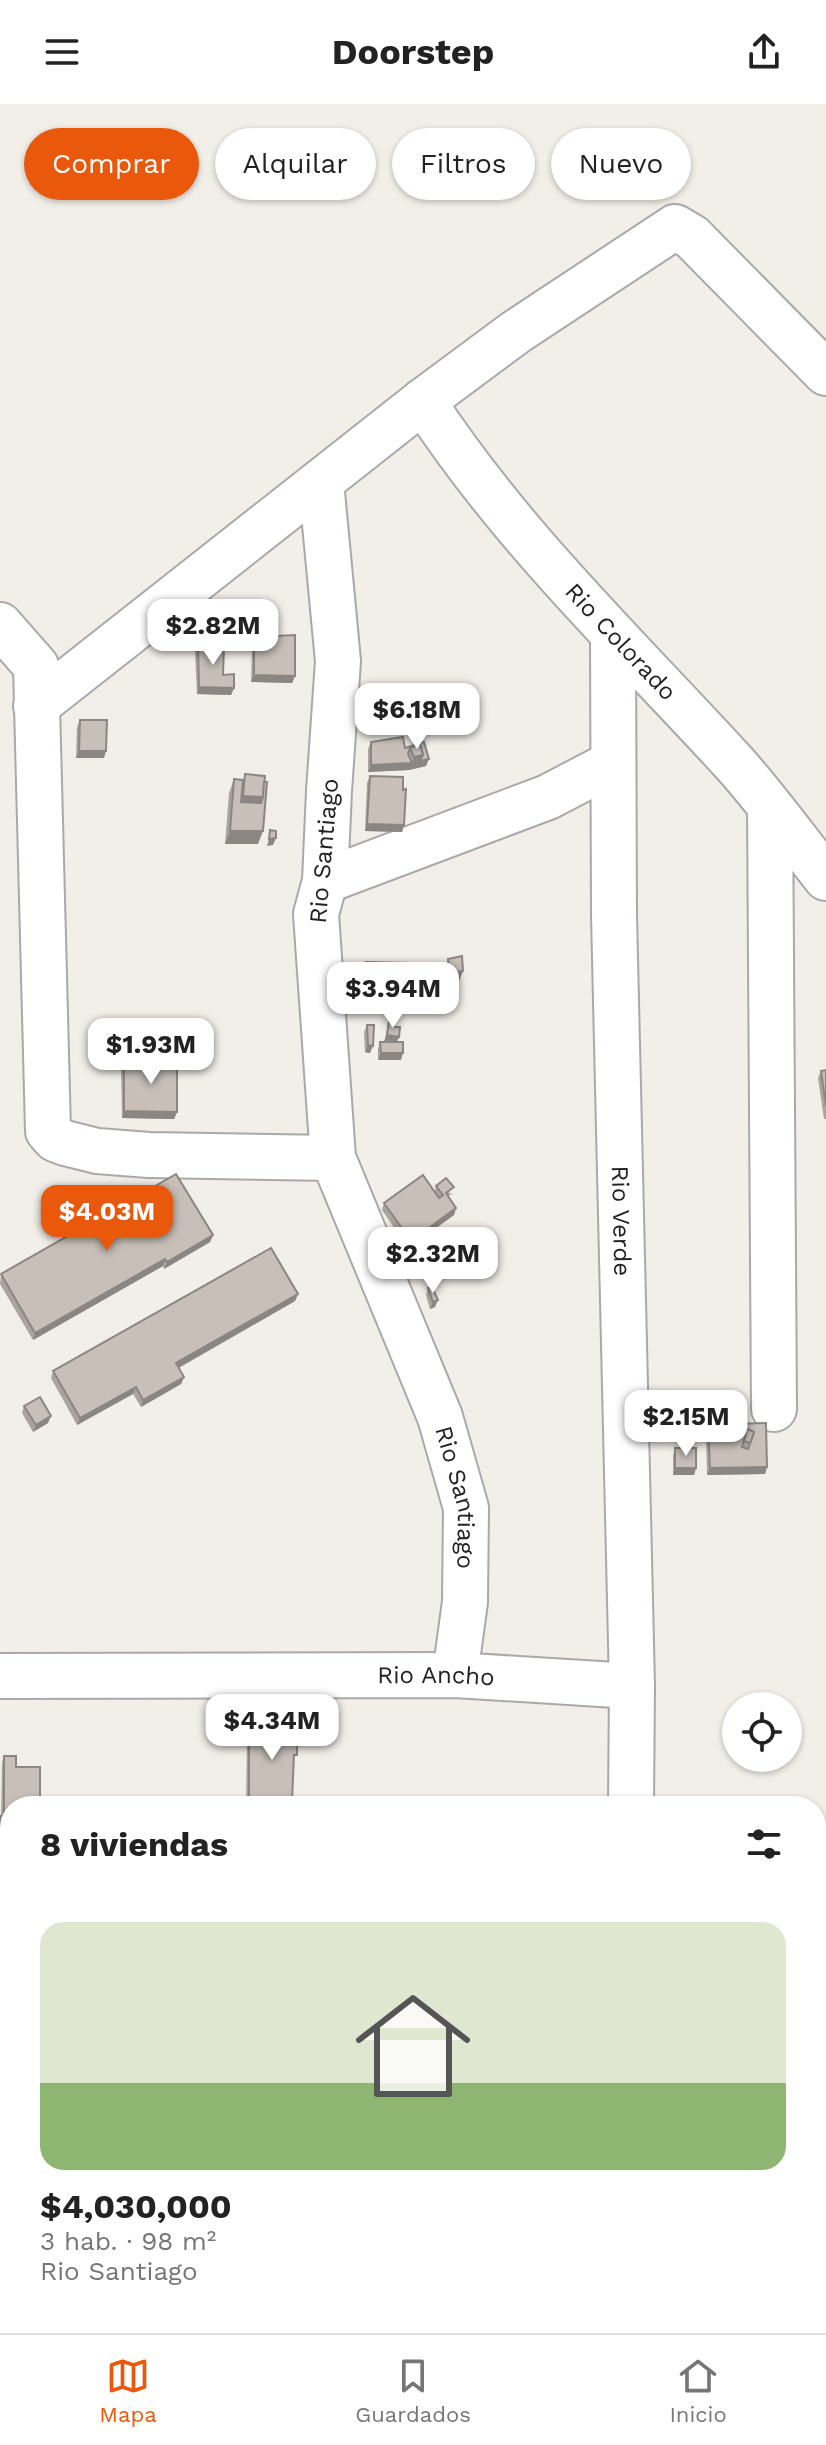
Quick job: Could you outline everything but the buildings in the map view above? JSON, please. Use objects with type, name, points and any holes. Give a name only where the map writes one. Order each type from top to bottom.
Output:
[{"type":"street","points":[[36,706],[423,401],[516,332],[675,227],[692,237],[826,373]]},
{"type":"street","name":"Rio Colorado","points":[[423,401],[475,477],[613,635],[737,766],[826,878]]},
{"type":"street","name":"Rio Santiago","points":[[321,482],[338,661],[325,881],[316,914],[333,1158],[440,1417],[466,1508],[465,1602],[455,1675]]},
{"type":"street","points":[[0,625],[36,666],[48,1131],[55,1139],[97,1151],[149,1155],[333,1158]]},
{"type":"street","name":"Rio Verde","points":[[613,635],[632,1686],[631,1796]]},
{"type":"street","points":[[325,881],[548,797],[613,763]]},
{"type":"street","points":[[770,807],[774,1409]]},
{"type":"street","name":"Rio Ancho","points":[[0,1676],[455,1675],[632,1686]]}]
